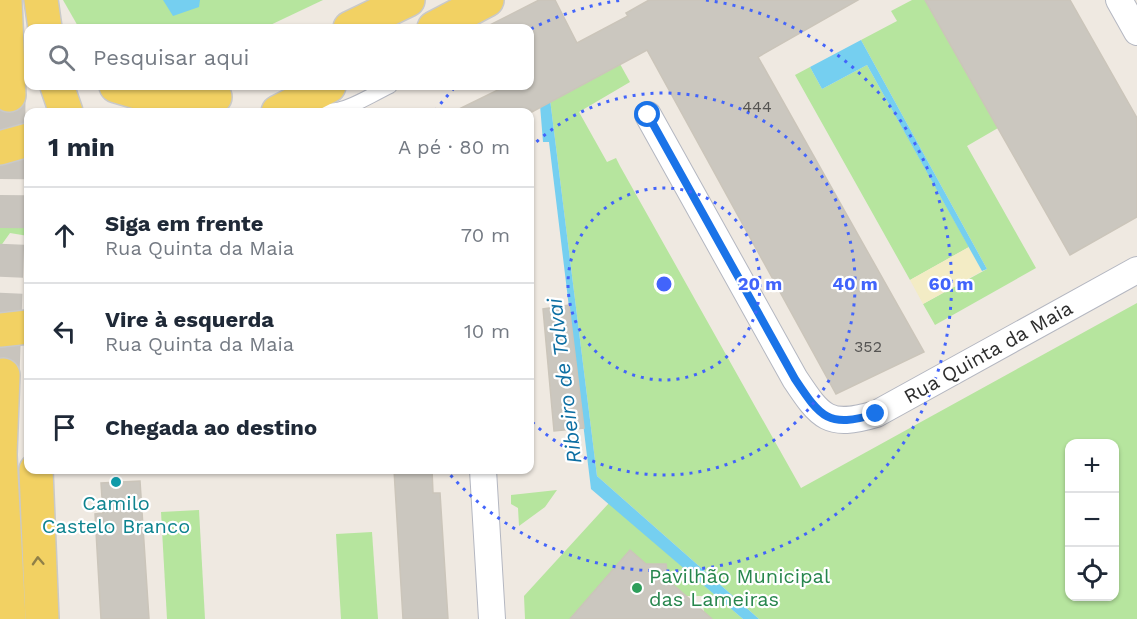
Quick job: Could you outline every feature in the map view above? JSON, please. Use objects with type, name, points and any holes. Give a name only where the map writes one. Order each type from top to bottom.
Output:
[{"type":"main road","points":[[4,0],[9,95]]},
{"type":"main road","points":[[358,24],[408,0]]},
{"type":"main road","points":[[442,24],[487,0]]},
{"type":"main road","points":[[58,90],[65,108]]},
{"type":"main road","points":[[130,90],[150,96],[226,91]]},
{"type":"main road","points":[[286,108],[321,90]]},
{"type":"main road","points":[[194,108],[226,91]]},
{"type":"main road","points":[[0,148],[24,141]]},
{"type":"main road","points":[[0,330],[24,327]]},
{"type":"main road","points":[[3,375],[0,455],[9,619]]},
{"type":"main road","points":[[36,474],[42,619]]},
{"type":"street","points":[[1119,0],[1137,32]]},
{"type":"street","name":"Rua Quinta da Maia","points":[[648,115],[795,379],[814,408],[831,419],[849,422],[876,414],[1137,270]]},
{"type":"street","points":[[483,474],[492,619]]},
{"type":"lane","points":[[345,108],[382,90]]},
{"type":"green space","points":[[63,0],[323,0],[272,24],[77,24]]},
{"type":"green space","points":[[912,0],[925,0],[998,128],[967,146],[1036,268],[935,325],[923,304],[987,269],[861,40],[897,21],[891,11]]},
{"type":"green space","points":[[620,64],[630,82],[579,112],[607,162],[616,158],[801,488],[1137,303],[1137,619],[759,619],[597,476],[550,99]]},
{"type":"green space","points":[[867,65],[969,247],[910,280],[795,75],[810,67],[822,89]]},
{"type":"green space","points":[[4,197],[24,197],[24,235],[10,233],[0,247],[0,202]]},
{"type":"green space","points":[[557,490],[545,507],[519,526],[518,508],[511,504],[511,495]]},
{"type":"green space","points":[[609,503],[743,619],[712,619],[704,612],[702,596],[685,596],[668,580],[666,564],[647,565],[630,550],[570,619],[525,619],[524,596]]},
{"type":"green space","points":[[199,510],[205,619],[167,619],[161,512]]},
{"type":"green space","points":[[372,532],[378,619],[341,619],[336,534]]},
{"type":"sand","points":[[969,247],[982,271],[923,304],[910,280]]},
{"type":"water","points":[[163,0],[200,0],[199,7],[173,16]]},
{"type":"water","points":[[861,40],[987,269],[982,271],[867,65],[822,89],[810,67]]},
{"type":"water","points":[[550,99],[597,476],[759,619],[743,619],[591,489],[549,142],[543,142],[540,105]]},
{"type":"building","points":[[539,0],[555,0],[577,43],[628,16],[626,13],[649,0],[858,0],[758,57],[924,352],[836,394],[647,50],[534,111],[534,108],[461,108],[498,90],[534,90],[534,24],[492,24]]},
{"type":"building","points":[[925,0],[1070,0],[1137,118],[1137,217],[1070,255]]},
{"type":"building","points":[[569,305],[584,428],[554,431],[543,309]]},
{"type":"building","points":[[394,474],[432,474],[433,493],[440,493],[448,619],[403,619]]},
{"type":"building","points":[[140,481],[149,619],[101,619],[95,514],[103,513],[101,483]]},
{"type":"building","name":"Pavilhão Municipal das Lameiras","points":[[630,550],[646,564],[666,564],[668,580],[712,619],[570,619]]},
{"type":"tunnel","points":[[3,375],[8,235],[9,95]]},
{"type":"place","name":"Camilo Castelo Branco","points":[[116,482]]},
{"type":"place","name":"Pavilhão Municipal das Lameiras","points":[[637,588]]},
{"type":"route","points":[[648,115],[795,379],[814,408],[831,419],[849,422],[876,414]]},
{"type":"water label","name":"Ribeiro de Talvai","points":[[564,381]]}]
